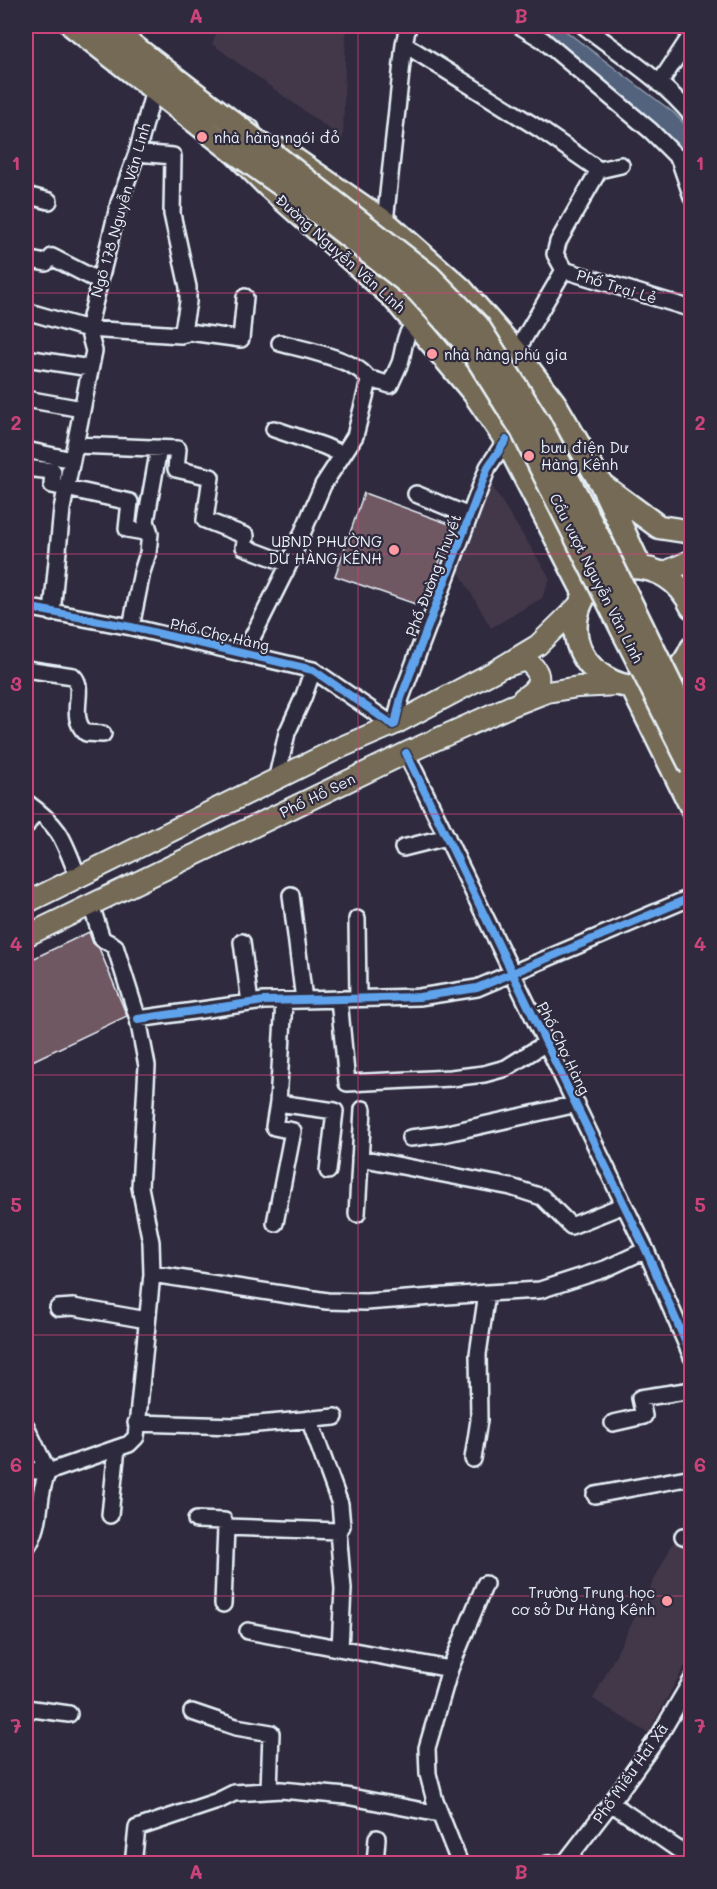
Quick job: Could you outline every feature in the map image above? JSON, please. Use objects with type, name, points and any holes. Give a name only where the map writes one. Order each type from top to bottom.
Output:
[{"type":"highway","name":"Đường Nguyễn Văn Linh","points":[[74,26],[233,151],[269,187],[393,297],[474,393],[506,440],[582,600]]},
{"type":"highway","points":[[114,28],[232,122],[294,157],[386,222],[461,289],[516,352],[555,404],[602,484],[640,567]]},
{"type":"highway","name":"Cầu vượt Nguyễn Văn Linh","points":[[232,122],[429,276],[478,326],[539,423],[602,544],[692,729]]},
{"type":"highway","name":"Cầu vượt Nguyễn Văn Linh","points":[[233,151],[289,190],[417,290],[472,350],[522,430],[692,768]]},
{"type":"highway","points":[[534,495],[548,505],[555,506],[583,495],[591,483],[589,463]]},
{"type":"highway","points":[[602,484],[659,527],[692,532]]},
{"type":"highway","points":[[690,660],[662,681],[648,686],[625,686],[606,679],[592,669],[582,655],[576,639],[576,630],[582,600],[595,582],[608,572],[624,567],[640,567],[663,573],[676,583],[692,606]]},
{"type":"highway","points":[[625,686],[689,802]]},
{"type":"highway","points":[[689,802],[685,783],[692,768]]},
{"type":"main road","points":[[663,573],[692,560]]},
{"type":"main road","name":"Phố Hồ Sen","points":[[26,903],[337,749],[394,724],[495,671],[538,645],[582,600]]},
{"type":"main road","points":[[495,671],[525,660],[533,665],[538,673],[539,681],[532,693],[511,706]]},
{"type":"main road","name":"Phố Hồ Sen","points":[[26,936],[406,753],[511,706],[547,692],[578,687],[625,686]]},
{"type":"street","points":[[386,222],[404,44],[408,26]]},
{"type":"street","points":[[520,26],[543,40],[651,131],[679,159],[692,196]]},
{"type":"street","points":[[585,26],[688,105]]},
{"type":"street","points":[[659,84],[692,34]]},
{"type":"street","points":[[404,44],[541,130],[599,170],[621,165]]},
{"type":"street","name":"Ngõ 178 Nguyễn Văn Linh","points":[[52,613],[62,509],[94,351],[88,329],[119,203],[137,153],[154,90]]},
{"type":"street","points":[[137,153],[173,156],[172,214],[188,287],[183,330],[185,334]]},
{"type":"street","points":[[564,270],[555,254],[558,242],[599,170]]},
{"type":"street","points":[[26,195],[49,201]]},
{"type":"street","points":[[26,259],[46,262],[52,257],[99,281]]},
{"type":"street","name":"Phố Trại Lẻ","points":[[516,352],[564,270],[692,309]]},
{"type":"street","points":[[26,310],[88,329],[142,333],[185,334],[189,332],[241,339],[244,297]]},
{"type":"street","points":[[369,381],[375,380],[390,385],[400,361],[405,336],[416,323]]},
{"type":"street","points":[[244,654],[289,564],[323,485],[355,436],[369,381],[363,371],[352,364],[280,343]]},
{"type":"street","points":[[26,358],[90,368]]},
{"type":"street","points":[[26,399],[82,409]]},
{"type":"street","points":[[274,429],[342,454]]},
{"type":"street","name":"Phố Đường Thuyết","points":[[394,724],[400,698],[488,467],[506,440]]},
{"type":"street","points":[[131,627],[148,553],[150,532],[146,521],[159,448]]},
{"type":"street","points":[[26,450],[73,453],[178,449],[176,469],[211,477],[205,520],[246,536],[244,547],[289,564]]},
{"type":"street","points":[[34,470],[53,471],[52,485],[130,502],[127,529],[150,532]]},
{"type":"street","points":[[416,494],[469,516]]},
{"type":"street","name":"Phố Chợ Hàng","points":[[26,607],[131,627],[313,670],[394,724]]},
{"type":"street","points":[[26,669],[73,676],[77,680],[78,687],[79,725],[86,733],[103,734]]},
{"type":"street","points":[[276,781],[286,733],[303,698],[313,670]]},
{"type":"street","name":"Phố Chợ Hàng","points":[[406,753],[577,1104],[646,1250],[692,1357]]},
{"type":"street","points":[[26,826],[31,806],[59,831],[78,877]]},
{"type":"street","points":[[403,848],[447,837]]},
{"type":"street","points":[[291,895],[304,1000]]},
{"type":"street","points":[[138,1019],[250,1003],[419,997],[477,988],[692,897]]},
{"type":"street","points":[[26,1470],[48,1472],[117,1448],[132,1442],[136,1437],[152,1274],[151,1242],[140,1187],[147,1066],[138,1019],[114,946],[102,939],[91,905]]},
{"type":"street","points":[[357,919],[358,998]]},
{"type":"street","points":[[242,942],[250,1003]]},
{"type":"street","points":[[339,999],[347,1083],[451,1078],[484,1074],[506,1068],[546,1043]]},
{"type":"street","points":[[275,1223],[293,1131],[274,1127],[278,1103],[284,1001]]},
{"type":"street","points":[[278,1103],[335,1111],[328,1171]]},
{"type":"street","points":[[410,1138],[443,1134],[577,1104]]},
{"type":"street","points":[[357,1214],[363,1109]]},
{"type":"street","points":[[360,1158],[511,1186],[542,1197],[571,1226],[624,1204]]},
{"type":"street","points":[[152,1274],[327,1300],[366,1302],[540,1290],[605,1269],[646,1250]]},
{"type":"street","points":[[473,1459],[479,1420],[478,1353],[487,1293]]},
{"type":"street","points":[[58,1308],[73,1307],[147,1320]]},
{"type":"street","points":[[613,1423],[644,1416],[640,1398],[692,1390]]},
{"type":"street","points":[[136,1423],[236,1426],[335,1417]]},
{"type":"street","points":[[309,1419],[340,1504],[342,1526],[338,1531],[343,1589],[340,1648]]},
{"type":"street","points":[[26,1426],[48,1472],[44,1481],[38,1524],[26,1549]]},
{"type":"street","points":[[110,1515],[117,1448]]},
{"type":"street","points":[[595,1495],[692,1477]]},
{"type":"street","points":[[196,1520],[224,1521],[226,1527],[223,1604]]},
{"type":"street","points":[[226,1527],[338,1531]]},
{"type":"street","points":[[460,1863],[439,1814],[428,1774],[427,1749],[450,1669],[485,1584]]},
{"type":"street","points":[[248,1631],[450,1669]]},
{"type":"street","name":"Phố Miếu Hai Xã","points":[[564,1863],[659,1736],[692,1680]]},
{"type":"street","points":[[26,1708],[69,1714]]},
{"type":"street","points":[[192,1712],[236,1727],[271,1733],[269,1790]]},
{"type":"street","points":[[133,1863],[137,1828],[218,1801],[234,1793],[281,1790],[346,1796],[439,1814]]},
{"type":"street","points":[[611,1803],[692,1858]]},
{"type":"street","points":[[375,1863],[377,1838]]},
{"type":"street","points":[[547,1863],[564,1863]]},
{"type":"shaded area","points":[[219,26],[346,26],[343,139],[212,44]]},
{"type":"shaded area","points":[[492,486],[550,578],[542,598],[491,628],[459,572]]},
{"type":"shaded area","name":"Trường Trung học cơ sở Dư Hàng Kênh","points":[[675,1539],[691,1548],[691,1654],[648,1733],[593,1699]]},
{"type":"water","points":[[526,26],[559,26],[674,113],[691,131],[691,170],[677,146],[654,125]]},
{"type":"building","name":"UBND PHƯỜNG DƯ HÀNG KÊNH","points":[[364,493],[452,525],[424,607],[335,576]]},
{"type":"building","points":[[89,932],[93,943],[99,948],[127,1016],[26,1064],[26,962]]},
{"type":"cycle path","points":[[395,724],[401,698],[488,467],[506,440]]},
{"type":"cycle path","points":[[26,607],[131,627],[313,670],[393,725]]},
{"type":"cycle path","points":[[406,753],[646,1250],[692,1357]]},
{"type":"cycle path","points":[[138,1019],[264,1001],[419,997],[477,988],[692,897]]},
{"type":"place","name":"nhà hàng ngói đỏ","points":[[202,137]]},
{"type":"place","name":"nhà hàng phú gia","points":[[432,354]]},
{"type":"place","name":"bưu điện Dư Hàng Kênh","points":[[529,456]]},
{"type":"place","name":"UBND PHƯỜNG DƯ HÀNG KÊNH","points":[[394,550]]},
{"type":"place","name":"Trường Trung học cơ sở Dư Hàng Kênh","points":[[667,1601]]}]
